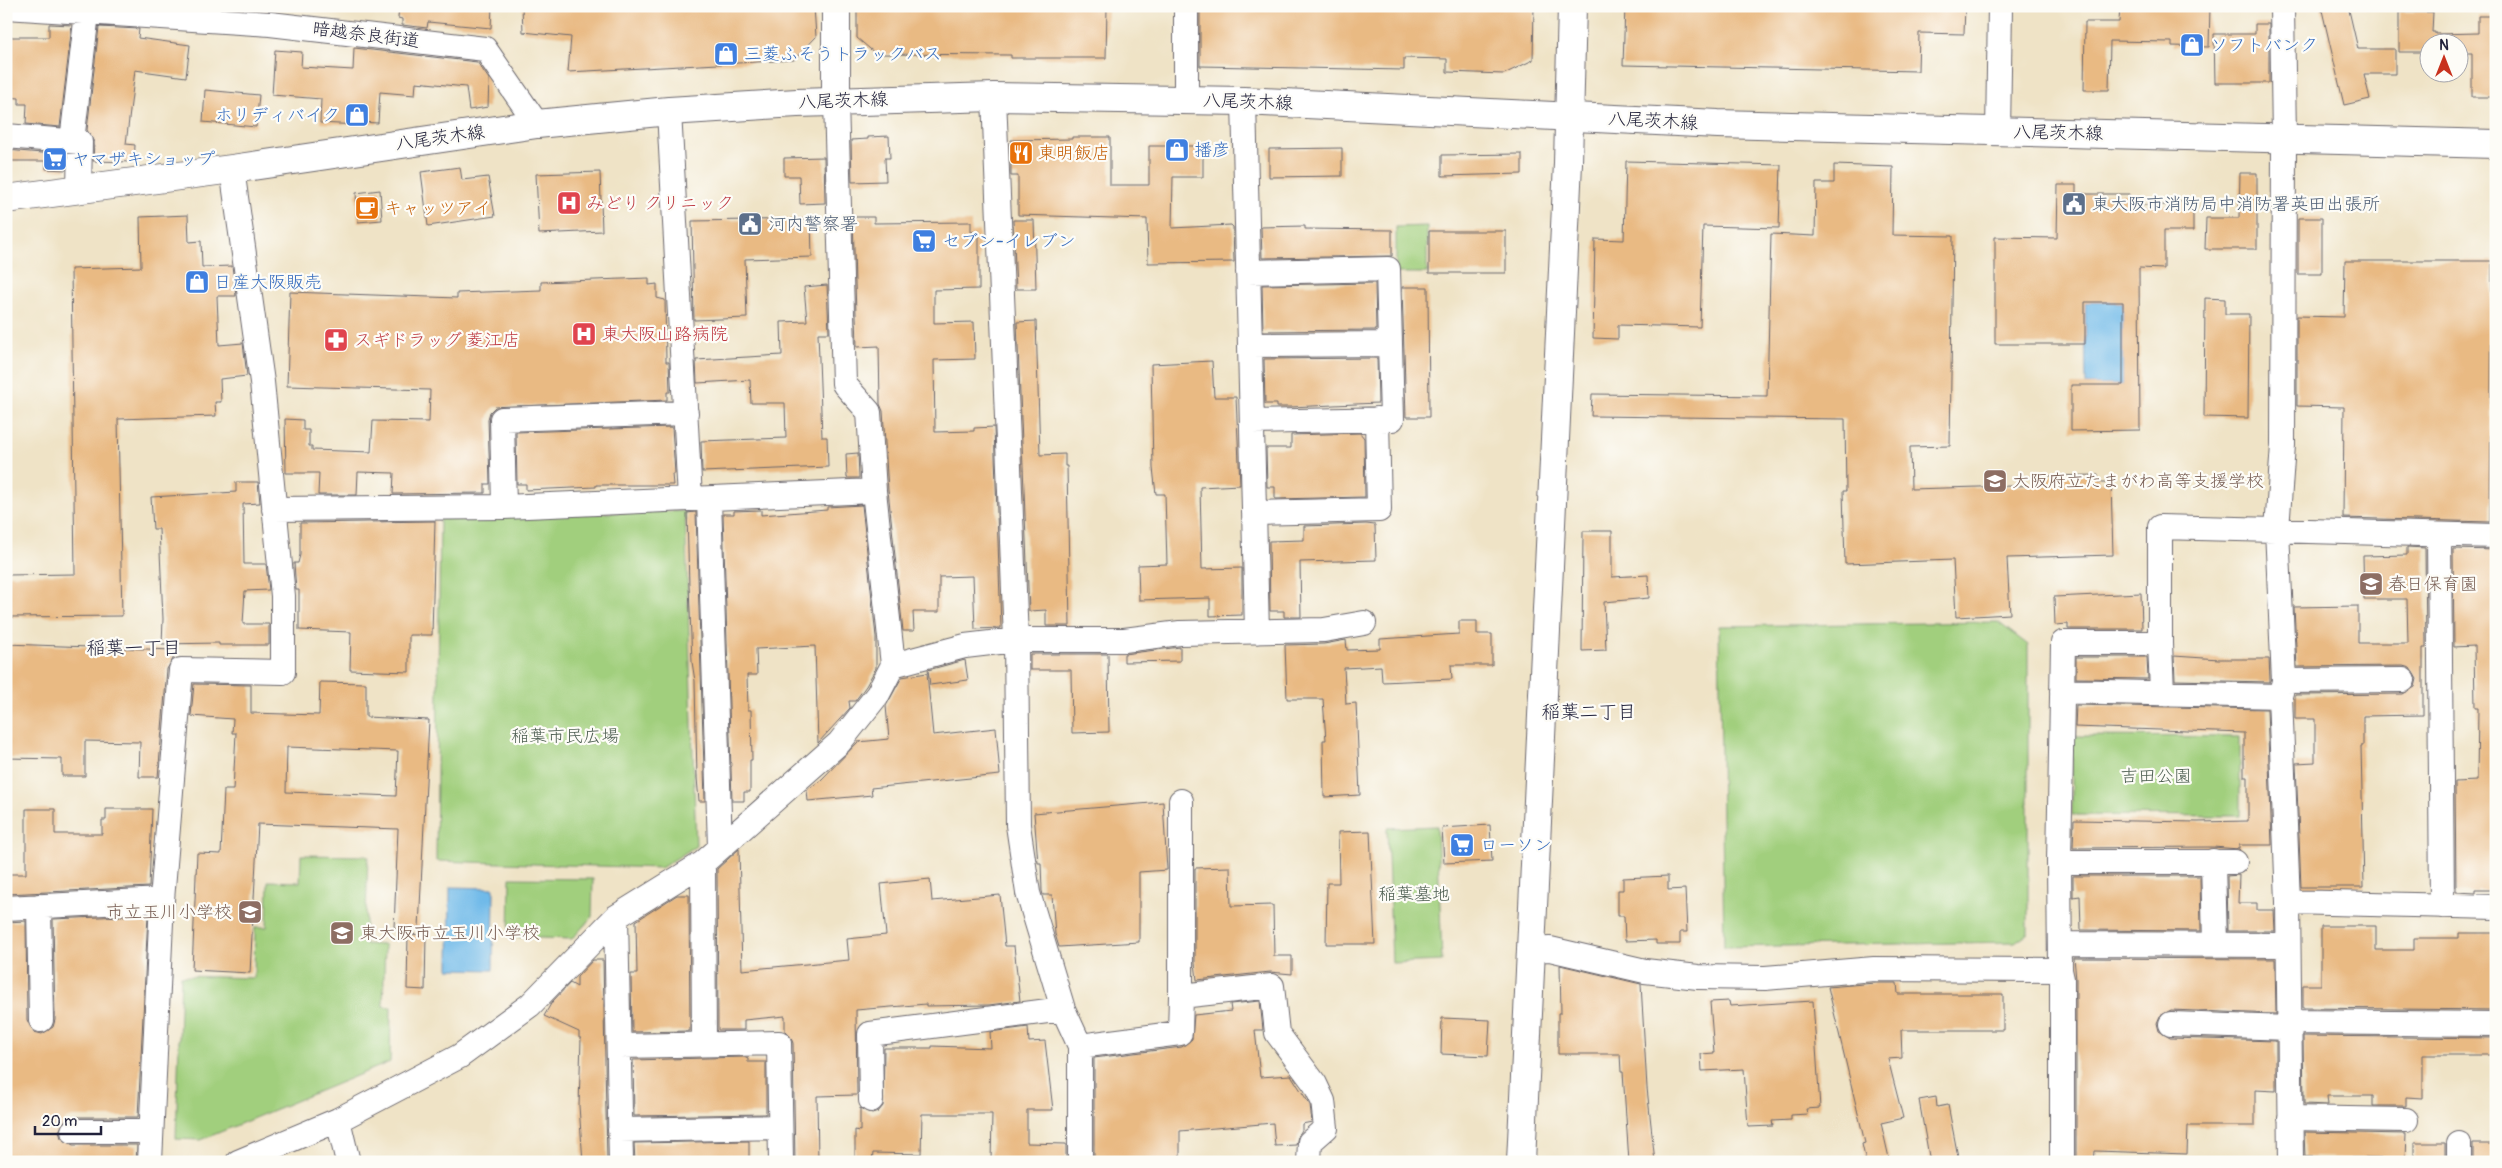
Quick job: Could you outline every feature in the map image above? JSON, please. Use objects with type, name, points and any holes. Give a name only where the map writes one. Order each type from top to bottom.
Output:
[{"type":"main road","points":[[836,6],[836,101]]},
{"type":"main road","points":[[1521,1162],[1570,116],[1572,6]]},
{"type":"main road","name":"八尾茨木線","points":[[6,200],[537,124],[669,111],[836,101],[994,97],[1244,101],[1728,124],[2284,140],[2496,144]]},
{"type":"street","points":[[1186,6],[1186,100]]},
{"type":"street","points":[[1998,132],[2000,6]]},
{"type":"street","points":[[2282,6],[2284,140],[2283,444],[2277,530],[2288,902],[2291,1162]]},
{"type":"street","name":"暗越奈良街道","points":[[15,7],[87,13],[174,12],[272,15],[485,49],[537,124]]},
{"type":"street","points":[[72,141],[87,13]]},
{"type":"street","points":[[994,97],[1016,640],[1018,825],[1028,893],[1063,1009],[1080,1046],[1080,1162]]},
{"type":"street","points":[[238,1162],[338,1120],[460,1056],[530,1005],[616,918],[703,863],[839,743],[878,694],[893,664],[874,491],[868,412],[844,384],[836,101]]},
{"type":"street","points":[[1244,101],[1257,632]]},
{"type":"street","points":[[669,111],[686,413],[699,499],[720,847]]},
{"type":"street","points":[[6,136],[80,142],[79,189]]},
{"type":"street","points":[[150,1162],[162,900],[181,670],[283,672],[284,596],[262,382],[232,169]]},
{"type":"street","points":[[1248,272],[1388,269],[1392,419],[1252,422]]},
{"type":"street","points":[[1250,345],[1390,344]]},
{"type":"street","points":[[504,507],[502,419],[686,413]]},
{"type":"street","points":[[1254,512],[1379,510],[1378,419]]},
{"type":"street","points":[[274,509],[504,507],[874,491]]},
{"type":"street","points":[[2162,692],[2160,527],[2496,536]]},
{"type":"street","points":[[2439,535],[2442,906]]},
{"type":"street","points":[[893,664],[965,646],[1016,640],[1124,640],[1180,633],[1324,630],[1364,623]]},
{"type":"street","points":[[2062,1162],[2062,979],[2060,970],[2062,944],[2059,862],[2063,644],[2160,643]]},
{"type":"street","points":[[2062,691],[2162,692],[2282,689],[2403,680]]},
{"type":"street","points":[[1080,1046],[1180,1033],[1181,801]]},
{"type":"street","points":[[2059,862],[2224,861],[2215,944]]},
{"type":"street","points":[[703,863],[704,1044]]},
{"type":"street","points":[[6,908],[162,900]]},
{"type":"street","points":[[2288,902],[2496,907]]},
{"type":"street","points":[[39,906],[41,1020]]},
{"type":"street","points":[[616,918],[621,1162]]},
{"type":"street","points":[[2062,944],[2288,945]]},
{"type":"street","points":[[1531,950],[1550,948],[1645,971],[1698,977],[1765,978],[1874,969],[2060,970]]},
{"type":"street","points":[[1181,996],[1272,986],[1277,1033],[1314,1084],[1323,1101],[1326,1128],[1310,1142],[1309,1162]]},
{"type":"street","points":[[871,1100],[870,1034],[1063,1009]]},
{"type":"street","points":[[2171,1024],[2496,1024]]},
{"type":"street","points":[[620,1046],[779,1043],[781,1162]]},
{"type":"street","points":[[2290,1118],[2406,1120]]},
{"type":"street","points":[[338,1120],[348,1162]]},
{"type":"street","points":[[620,1130],[780,1128]]},
{"type":"street","points":[[73,1131],[151,1131]]},
{"type":"green space","points":[[1427,226],[1427,273],[1396,273],[1396,227]]},
{"type":"green space","name":"稲葉市民広場","points":[[685,511],[696,846],[661,868],[436,861],[440,517]]},
{"type":"green space","points":[[1998,622],[2028,645],[2028,933],[2015,942],[1724,947],[1719,626]]},
{"type":"green space","name":"吉田公園","points":[[2072,736],[2240,737],[2240,816],[2072,815]]},
{"type":"green space","name":"稲葉墓地","points":[[1437,826],[1442,961],[1392,963],[1387,828]]},
{"type":"green space","points":[[301,855],[368,856],[365,944],[385,945],[383,1006],[391,1007],[390,1062],[201,1140],[176,1139],[181,976],[254,978],[255,927],[267,927],[268,881],[300,882]]},
{"type":"green space","points":[[510,878],[593,879],[592,917],[572,939],[509,937]]},
{"type":"water","points":[[2085,302],[2123,302],[2123,385],[2086,385]]},
{"type":"water","points":[[450,887],[494,888],[493,970],[449,969]]},
{"type":"building","points":[[399,6],[492,6],[491,28],[428,22],[427,28],[402,25],[402,19],[398,18]]},
{"type":"building","points":[[522,6],[814,6],[816,37],[794,60],[568,72],[571,37],[523,32]]},
{"type":"building","points":[[857,6],[1107,6],[1106,58],[1011,58],[1011,55],[876,54],[857,38]]},
{"type":"building","points":[[1200,6],[1534,6],[1533,60],[1504,74],[1447,72],[1447,59],[1404,58],[1404,70],[1200,66]]},
{"type":"building","points":[[1625,6],[1965,6],[1964,34],[1919,33],[1918,71],[1623,65]]},
{"type":"building","points":[[2120,6],[2210,6],[2209,47],[2172,46],[2172,42],[2110,41],[2109,90],[2084,90],[2085,22],[2119,22]]},
{"type":"building","points":[[2321,6],[2348,6],[2358,49],[2395,49],[2395,74],[2364,74],[2370,99],[2344,105]]},
{"type":"building","points":[[2399,12],[2433,12],[2432,32],[2420,32],[2420,52],[2399,52]]},
{"type":"building","points":[[2478,16],[2496,16],[2496,97],[2472,97],[2472,53],[2470,53],[2470,33],[2478,33]]},
{"type":"building","points":[[49,24],[72,25],[60,127],[26,124],[27,104],[19,104],[19,98],[6,97],[7,37],[49,37]]},
{"type":"building","points":[[2255,24],[2269,24],[2269,83],[2215,83],[2214,34],[2255,34]]},
{"type":"building","points":[[99,27],[139,29],[138,38],[190,45],[186,77],[135,70],[126,144],[135,145],[134,162],[93,161],[94,142],[87,130]]},
{"type":"building","points":[[354,48],[477,62],[489,79],[488,107],[469,110],[466,87],[416,82],[415,95],[380,92],[378,123],[359,122],[358,125],[320,123],[321,99],[272,95],[275,50],[302,52],[301,67],[353,70]]},
{"type":"building","points":[[205,90],[259,95],[256,127],[203,122]]},
{"type":"building","points":[[889,136],[890,158],[885,158],[886,181],[852,182],[851,140]]},
{"type":"building","points":[[1072,137],[1110,137],[1110,185],[1149,185],[1149,146],[1203,146],[1203,177],[1173,177],[1172,228],[1231,225],[1233,227],[1234,262],[1148,263],[1147,219],[1018,215],[1018,176],[1011,176],[1011,140],[1072,139]]},
{"type":"building","points":[[1342,148],[1342,176],[1269,177],[1269,149]]},
{"type":"building","points":[[6,150],[66,155],[66,170],[46,169],[46,161],[6,161]]},
{"type":"building","points":[[1522,154],[1522,174],[1442,176],[1442,155]]},
{"type":"building","points":[[824,157],[825,203],[800,204],[799,176],[784,176],[784,158]]},
{"type":"building","points":[[1626,161],[1781,165],[1779,228],[1703,226],[1700,327],[1618,325],[1618,339],[1593,338],[1595,239],[1624,240]]},
{"type":"building","points":[[1834,165],[1893,167],[1892,235],[1953,236],[1950,446],[1910,447],[1911,489],[2046,485],[2046,476],[2098,475],[2098,482],[2111,482],[2113,555],[2007,558],[2010,614],[1956,617],[1953,560],[1845,564],[1843,491],[1846,491],[1845,419],[1591,416],[1592,394],[1767,396],[1771,234],[1815,236],[1816,183],[1834,183]]},
{"type":"building","points":[[460,167],[462,180],[488,177],[495,216],[428,226],[421,172]]},
{"type":"building","name":"みどり クリニック","points":[[600,172],[602,231],[539,234],[536,174]]},
{"type":"building","points":[[2240,173],[2257,173],[2257,249],[2205,249],[2206,218],[2239,218]]},
{"type":"building","points":[[2058,185],[2076,185],[2076,194],[2129,194],[2129,205],[2170,205],[2170,202],[2193,202],[2193,231],[2164,231],[2164,269],[2139,268],[2140,430],[2071,431],[2071,385],[2123,385],[2123,302],[2085,302],[2085,344],[1995,344],[1995,237],[2057,238]]},
{"type":"building","points":[[380,190],[382,220],[358,222],[356,193]]},
{"type":"building","points":[[188,215],[189,242],[201,241],[202,267],[232,266],[236,296],[217,296],[219,345],[243,343],[247,376],[220,379],[221,402],[215,402],[216,416],[118,419],[122,616],[6,617],[6,575],[75,574],[71,269],[141,267],[140,217]]},
{"type":"building","points":[[853,217],[874,217],[874,223],[971,222],[971,232],[979,231],[979,289],[934,290],[934,323],[974,322],[975,359],[934,360],[935,432],[974,431],[974,428],[994,427],[1001,628],[975,629],[973,576],[939,577],[939,612],[913,612],[914,631],[903,631],[888,490],[883,411],[880,404],[879,346],[857,347]]},
{"type":"building","points":[[2298,218],[2322,218],[2322,274],[2298,274]]},
{"type":"building","points":[[811,219],[812,257],[745,259],[747,318],[694,320],[692,221]]},
{"type":"building","points":[[1013,220],[1034,220],[1036,289],[1016,289]]},
{"type":"building","points":[[1305,226],[1305,229],[1392,230],[1392,256],[1262,258],[1261,227]]},
{"type":"building","points":[[1429,231],[1506,231],[1506,273],[1429,273]]},
{"type":"building","points":[[2345,261],[2492,261],[2490,522],[2343,518],[2344,407],[2297,406],[2297,316],[2344,317]]},
{"type":"building","points":[[649,278],[649,285],[657,284],[657,298],[665,300],[666,362],[669,362],[670,392],[667,392],[667,400],[495,407],[490,412],[488,419],[490,484],[485,484],[485,493],[393,494],[394,473],[358,472],[357,495],[318,495],[319,473],[286,473],[285,419],[303,420],[303,430],[309,430],[309,446],[312,446],[312,450],[371,452],[373,421],[429,422],[430,390],[287,386],[290,292],[457,298],[457,293],[541,290],[541,282]]},
{"type":"building","points":[[1375,283],[1376,330],[1263,331],[1262,285]]},
{"type":"building","points":[[827,285],[829,333],[818,333],[822,437],[827,437],[828,467],[702,472],[701,441],[786,438],[785,403],[751,403],[750,380],[697,383],[696,360],[782,355],[781,322],[807,321],[804,287]]},
{"type":"building","points":[[1402,287],[1428,287],[1429,417],[1406,417]]},
{"type":"building","points":[[2205,298],[2225,299],[2225,314],[2249,314],[2248,418],[2204,417]]},
{"type":"building","points":[[1036,321],[1040,455],[1065,454],[1065,466],[1067,466],[1070,626],[1046,626],[1046,610],[1029,611],[1017,322]]},
{"type":"building","points":[[1377,358],[1378,403],[1290,407],[1277,407],[1277,404],[1265,404],[1264,359]]},
{"type":"building","points":[[1212,361],[1214,397],[1236,397],[1240,485],[1200,487],[1202,569],[1242,568],[1242,615],[1210,616],[1210,598],[1139,600],[1138,565],[1167,564],[1165,494],[1156,494],[1153,468],[1151,364]]},
{"type":"building","points":[[672,427],[675,474],[672,474],[673,485],[596,485],[596,487],[526,490],[526,484],[517,484],[516,432]]},
{"type":"building","points":[[1360,433],[1364,438],[1365,497],[1275,499],[1275,487],[1267,487],[1266,448],[1291,448],[1291,435]]},
{"type":"building","points":[[858,453],[859,478],[847,478],[846,454]]},
{"type":"building","points":[[236,482],[258,482],[260,503],[243,504],[244,564],[266,564],[269,590],[245,591],[243,624],[269,624],[269,645],[219,645],[219,643],[162,644],[163,619],[159,529],[153,529],[151,497],[236,492]]},
{"type":"building","points":[[862,505],[876,637],[876,668],[855,701],[849,701],[850,708],[818,743],[815,646],[756,649],[757,675],[747,675],[748,710],[751,710],[752,760],[750,760],[750,792],[744,792],[744,801],[732,801],[723,514],[734,514],[734,511],[761,510],[761,515],[827,510],[827,507]]},
{"type":"building","points":[[696,512],[705,801],[699,801],[697,778],[695,681],[692,662],[689,586],[687,513]]},
{"type":"building","points":[[435,521],[432,635],[409,635],[409,672],[350,670],[351,632],[299,630],[299,590],[296,590],[294,563],[298,563],[300,555],[300,523]]},
{"type":"building","points":[[1375,525],[1376,560],[1300,562],[1301,617],[1284,617],[1284,611],[1270,611],[1269,541],[1304,540],[1304,526]]},
{"type":"building","points":[[1583,531],[1612,531],[1612,577],[1648,575],[1649,598],[1604,602],[1606,650],[1582,651]]},
{"type":"building","points":[[2407,547],[2425,548],[2426,648],[2423,648],[2423,715],[2363,716],[2363,746],[2361,746],[2364,887],[2301,887],[2296,763],[2315,762],[2315,719],[2295,719],[2295,695],[2403,694],[2415,687],[2417,679],[2410,668],[2403,666],[2297,667],[2294,607],[2358,606],[2358,643],[2408,643],[2407,599],[2364,599],[2363,556],[2407,555]]},
{"type":"building","points":[[2453,549],[2496,550],[2495,890],[2476,890],[2476,893],[2456,892],[2455,782],[2477,781],[2478,708],[2475,708],[2474,646],[2454,647]]},
{"type":"building","points":[[2141,593],[2142,629],[2068,629],[2068,624],[2055,625],[2054,597]]},
{"type":"building","points":[[1459,621],[1477,621],[1477,634],[1492,634],[1492,665],[1451,665],[1452,679],[1382,682],[1381,666],[1344,668],[1346,704],[1356,703],[1360,795],[1324,797],[1323,740],[1326,740],[1323,699],[1287,699],[1285,645],[1324,644],[1346,640],[1347,650],[1380,649],[1380,639],[1459,634]]},
{"type":"building","points":[[6,644],[174,650],[173,659],[167,669],[158,777],[139,777],[140,742],[85,741],[85,776],[62,776],[62,759],[6,758]]},
{"type":"building","points":[[1180,647],[1180,661],[1124,662],[1124,654]]},
{"type":"building","points":[[1030,654],[1108,654],[1109,732],[1072,733],[1071,670],[1030,670]]},
{"type":"building","points":[[2174,656],[2219,659],[2269,659],[2270,682],[2175,680]]},
{"type":"building","points":[[2076,657],[2147,657],[2148,679],[2076,678]]},
{"type":"building","points":[[965,660],[968,680],[930,685],[928,670]]},
{"type":"building","points":[[927,673],[933,735],[996,728],[1000,775],[871,788],[872,795],[808,801],[807,790],[821,780],[858,742],[889,739],[886,706],[902,677]]},
{"type":"building","points":[[320,682],[366,683],[366,717],[429,720],[419,928],[394,928],[398,829],[258,824],[250,973],[192,970],[197,853],[221,854],[224,790],[233,790],[236,733],[232,733],[233,719],[191,716],[194,684],[251,685],[251,713],[319,715]],"holes":[[[287,747],[398,751],[396,796],[286,792]]]},
{"type":"building","points":[[2076,705],[2267,709],[2272,845],[2239,845],[2239,849],[2213,847],[2073,848],[2074,820],[2248,821],[2248,777],[2244,777],[2244,733],[2075,727]]},
{"type":"building","points":[[1163,802],[1167,870],[1139,872],[1139,942],[1059,947],[1055,934],[1052,895],[1043,895],[1042,891],[1041,863],[1038,863],[1034,813]]},
{"type":"building","points":[[26,809],[55,809],[55,834],[102,834],[102,820],[106,820],[106,809],[152,809],[149,887],[6,894],[6,874],[26,874]]},
{"type":"building","points":[[1490,825],[1492,861],[1444,863],[1442,828]]},
{"type":"building","points":[[1370,831],[1375,944],[1326,944],[1327,883],[1339,883],[1338,832]]},
{"type":"building","points":[[739,849],[742,970],[849,960],[847,939],[886,935],[881,884],[930,879],[932,901],[1000,895],[1005,946],[1014,946],[1020,1001],[989,1005],[926,1006],[926,1004],[856,1010],[857,1095],[817,1096],[818,1162],[795,1162],[793,1043],[785,1031],[785,1016],[744,1020],[744,1030],[718,1030],[717,869]]},
{"type":"building","points":[[1230,867],[1231,906],[1273,905],[1274,956],[1292,956],[1292,974],[1270,972],[1197,980],[1195,963],[1195,868]]},
{"type":"building","points":[[2239,875],[2238,903],[2257,903],[2257,910],[2274,910],[2275,931],[2228,931],[2227,876]]},
{"type":"building","points":[[1668,876],[1668,890],[1685,889],[1687,932],[1680,932],[1680,944],[1656,944],[1656,940],[1625,941],[1624,916],[1618,916],[1618,890],[1623,890],[1623,878]]},
{"type":"building","points":[[2073,876],[2200,876],[2201,931],[2081,930],[2080,896],[2073,897]]},
{"type":"building","points":[[677,895],[689,895],[690,1031],[632,1032],[631,974],[637,974],[636,921]]},
{"type":"building","points":[[148,915],[138,1117],[73,1117],[66,1119],[59,1131],[61,1138],[73,1145],[137,1145],[136,1162],[6,1162],[6,922],[26,921],[27,1020],[34,1032],[42,1034],[53,1027],[55,1020],[53,919]]},
{"type":"building","points":[[2321,926],[2376,926],[2376,950],[2414,950],[2414,938],[2459,938],[2459,933],[2496,933],[2496,1010],[2303,1008],[2303,985],[2321,985]]},
{"type":"building","points":[[408,934],[426,935],[425,990],[407,989]]},
{"type":"building","points":[[2074,958],[2275,959],[2276,1014],[2171,1010],[2160,1016],[2157,1023],[2159,1031],[2170,1038],[2276,1041],[2276,1091],[2255,1090],[2255,1126],[2188,1126],[2187,1154],[2095,1151],[2094,1162],[2076,1162],[2076,979]]},
{"type":"building","points":[[593,960],[603,960],[607,1162],[583,1162],[579,1106],[581,1038],[579,1038],[579,1032],[544,1016],[552,1002],[570,983],[577,987],[577,977]]},
{"type":"building","points":[[1560,965],[1641,984],[1647,1088],[1655,1162],[1629,1162],[1620,1054],[1558,1054],[1558,1013],[1561,1013]]},
{"type":"building","points":[[1897,983],[1898,994],[2003,994],[2003,1030],[1901,1030],[1902,1058],[1888,1059],[1903,1118],[1881,1123],[1889,1158],[1866,1162],[1862,1144],[1865,1143],[1828,987]]},
{"type":"building","points":[[1260,1001],[1263,1030],[1255,1030],[1260,1077],[1291,1075],[1310,1105],[1312,1122],[1302,1124],[1302,1130],[1296,1145],[1275,1146],[1273,1123],[1180,1131],[1180,1162],[1094,1162],[1094,1058],[1182,1047],[1192,1039],[1194,1015],[1231,1011],[1230,1004]]},
{"type":"building","points":[[1729,1001],[1730,1006],[1813,1001],[1820,1108],[1806,1109],[1807,1114],[1791,1115],[1791,1120],[1772,1121],[1773,1126],[1748,1127],[1744,1069],[1702,1071],[1701,1054],[1714,1053],[1710,1002]]},
{"type":"building","points":[[1442,1018],[1490,1020],[1488,1056],[1441,1054]]},
{"type":"building","points":[[1028,1027],[1029,1042],[1045,1041],[1053,1110],[1027,1110],[1027,1143],[1066,1144],[1066,1161],[991,1162],[992,1114],[922,1114],[921,1154],[873,1153],[872,1162],[855,1162],[855,1130],[860,1131],[860,1108],[872,1114],[878,1112],[883,1106],[884,1048],[932,1048],[932,1046],[991,1048],[990,1032]]},
{"type":"building","points":[[2303,1036],[2496,1038],[2496,1055],[2423,1055],[2423,1098],[2406,1097],[2406,1106],[2373,1106],[2373,1096],[2327,1096],[2328,1105],[2304,1104]]},
{"type":"building","points":[[744,1057],[748,1059],[748,1062],[766,1062],[766,1114],[634,1116],[633,1060]]},
{"type":"building","points":[[1936,1097],[1937,1107],[1948,1105],[1959,1162],[1930,1162],[1919,1100]]},
{"type":"building","points":[[2304,1132],[2406,1134],[2405,1159],[2305,1157]]},
{"type":"building","points":[[749,1141],[749,1162],[635,1162],[634,1143]]},
{"type":"building","points":[[2414,1143],[2445,1143],[2445,1162],[2414,1162]]},
{"type":"building","points":[[2473,1144],[2496,1144],[2496,1162],[2473,1162]]},
{"type":"place","name":"ソフトバンク","points":[[2192,45]]},
{"type":"place","name":"三菱ふそうトラックバス","points":[[726,54]]},
{"type":"place","name":"ホリディバイク","points":[[357,115]]},
{"type":"place","name":"播彦","points":[[1177,150]]},
{"type":"place","name":"東明飯店","points":[[1021,153]]},
{"type":"place","name":"ヤマザキショップ","points":[[55,159]]},
{"type":"place","name":"みどり クリニック","points":[[569,203]]},
{"type":"place","name":"東大阪市消防局中消防署英田出張所","points":[[2074,204]]},
{"type":"place","name":"キャッツアイ","points":[[367,208]]},
{"type":"place","name":"河内警察署","points":[[750,224]]},
{"type":"place","name":"セブン-イレブン","points":[[924,241]]},
{"type":"place","name":"日産大阪販売","points":[[197,282]]},
{"type":"place","name":"東大阪山路病院","points":[[584,334]]},
{"type":"place","name":"スギドラッグ 菱江店","points":[[336,340]]},
{"type":"place","name":"大阪府立たまがわ高等支援学校","points":[[1995,481]]},
{"type":"place","name":"春日保育園","points":[[2371,584]]},
{"type":"place","name":"ローソン","points":[[1462,845]]},
{"type":"place","name":"市立玉川小学校","points":[[250,912]]},
{"type":"place","name":"東大阪市立玉川小学校","points":[[342,933]]},
{"type":"district","name":"稲葉一丁目","points":[[134,648]]},
{"type":"district","name":"稲葉二丁目","points":[[1589,712]]}]
